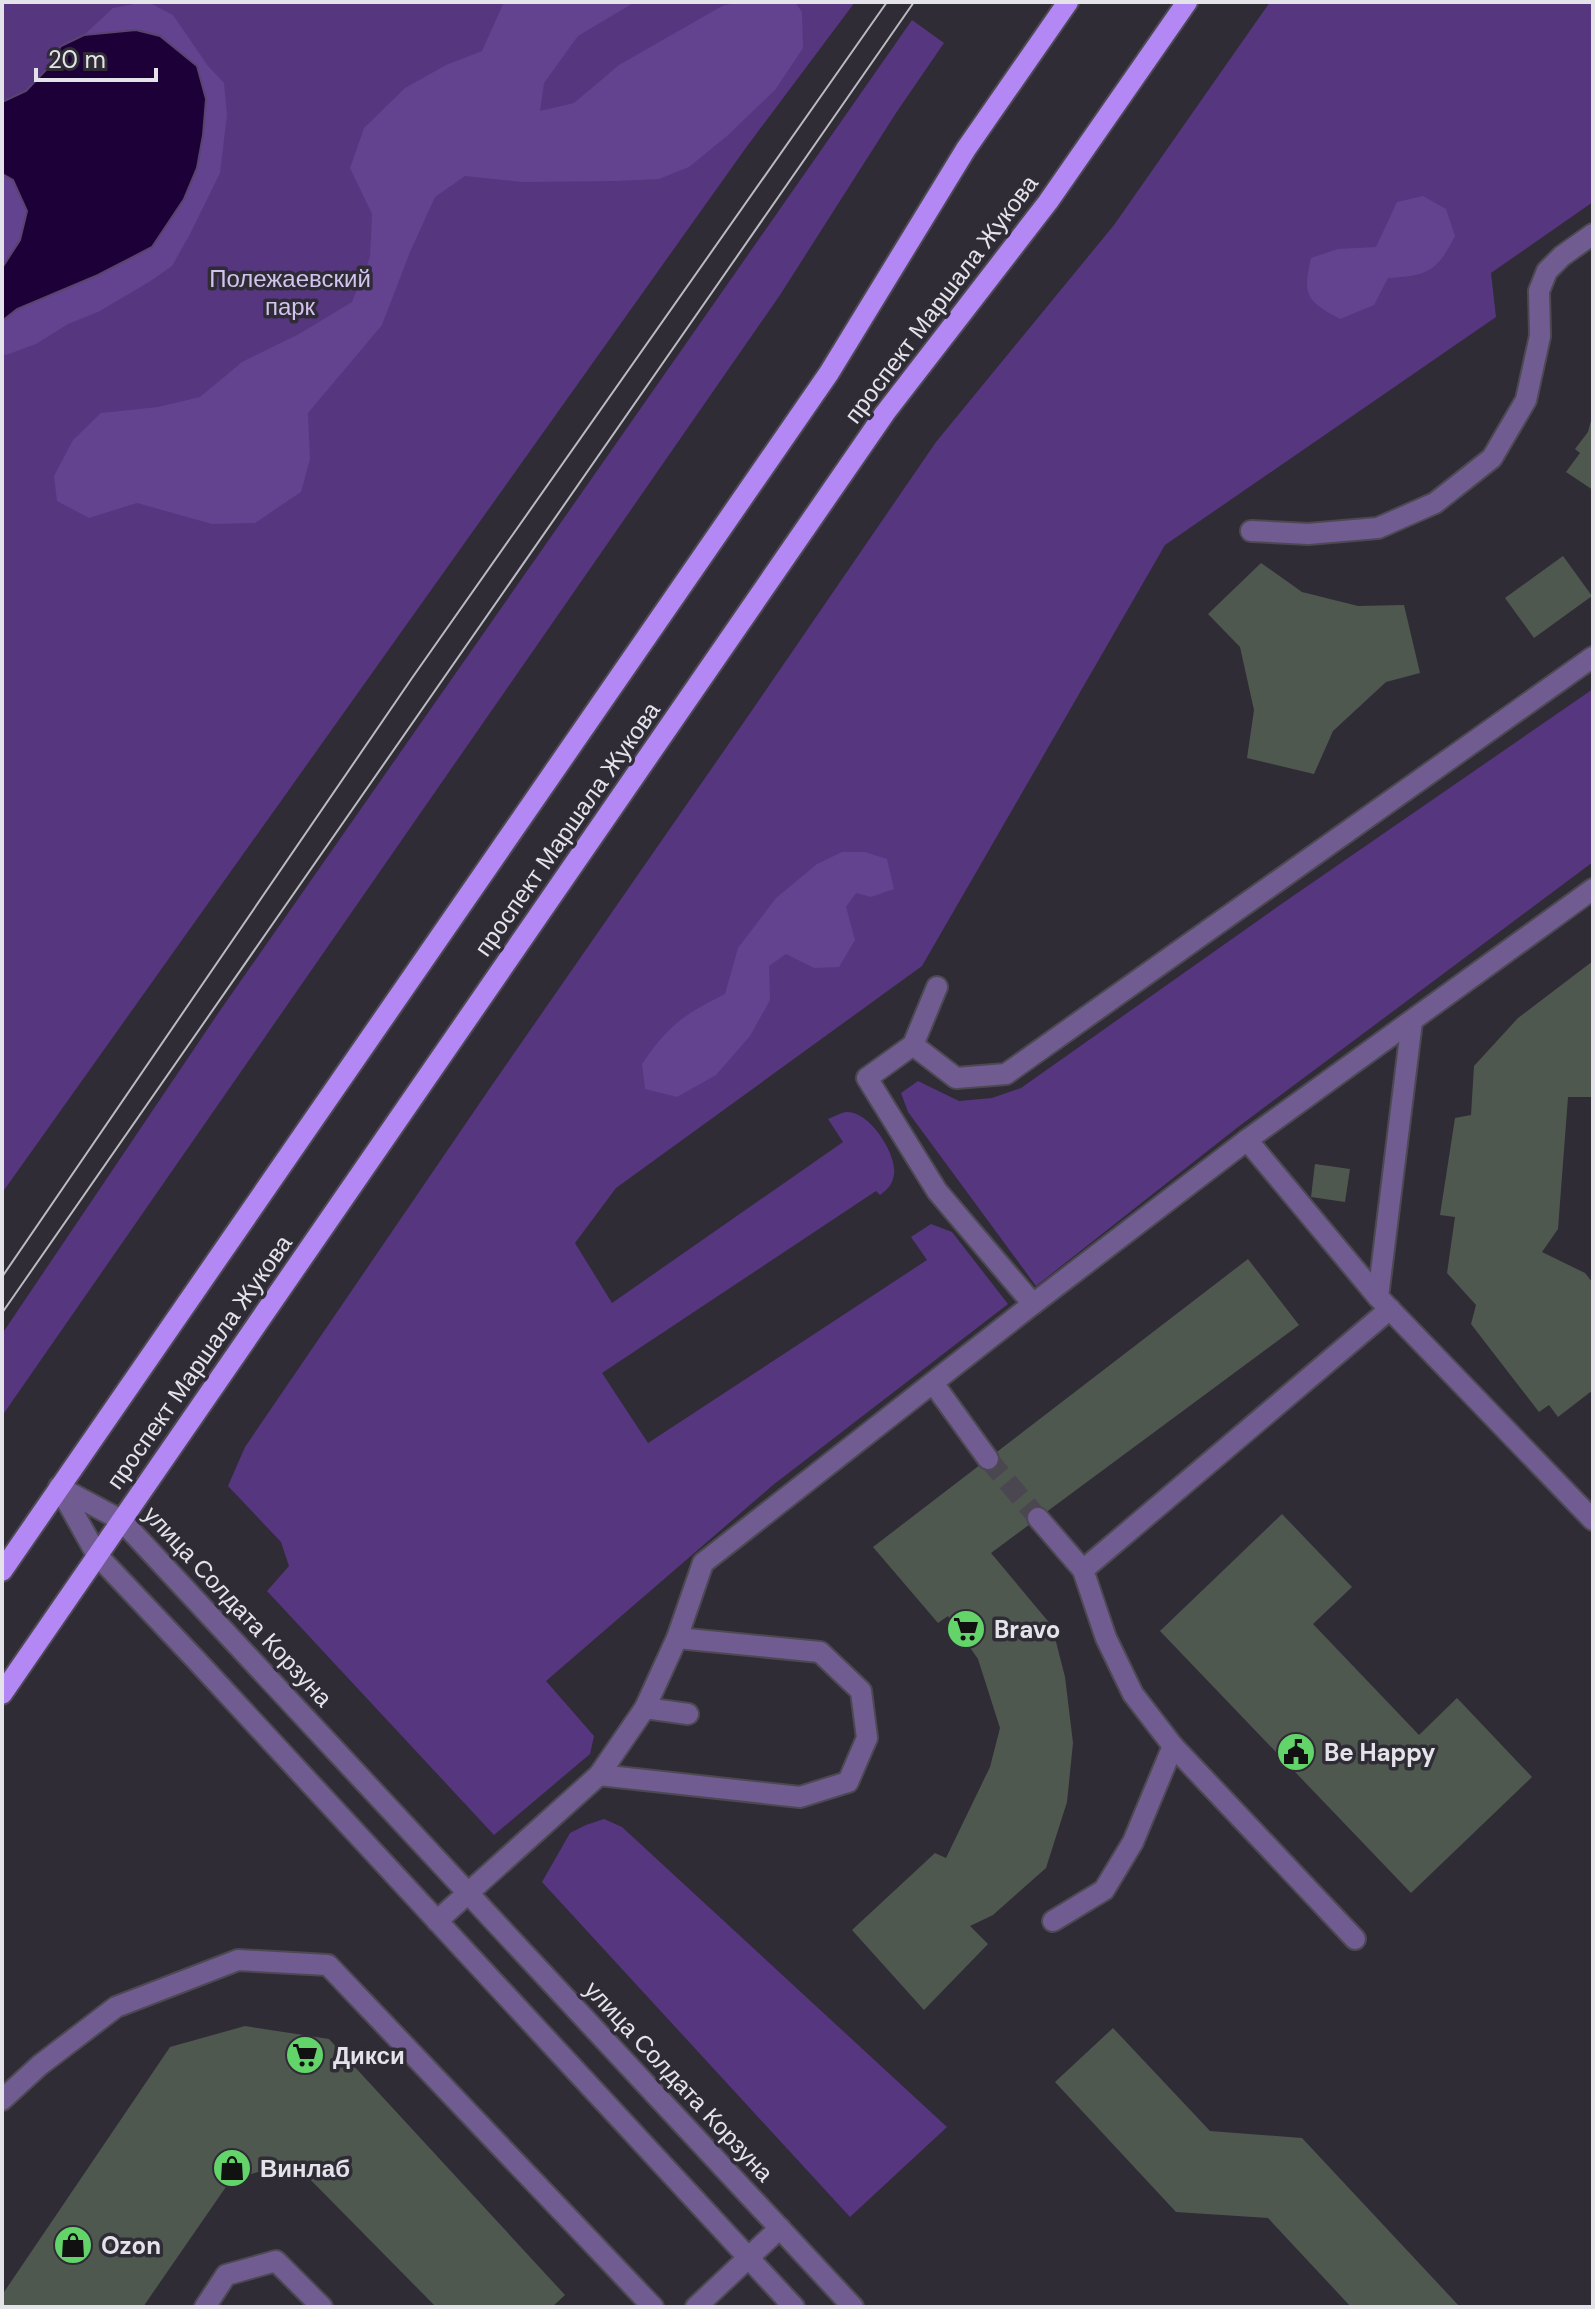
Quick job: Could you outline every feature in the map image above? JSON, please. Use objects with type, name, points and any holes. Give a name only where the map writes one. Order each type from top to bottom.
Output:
[{"type":"main road","name":"проспект Маршала Жукова","points":[[2,1571],[829,373],[966,149],[1068,2]]},
{"type":"main road","name":"проспект Маршала Жукова","points":[[2,1694],[885,413],[1048,202],[1187,2]]},
{"type":"street","points":[[1251,531],[1308,534],[1378,528],[1435,503],[1492,458],[1526,400],[1540,336],[1539,291],[1547,271],[1593,234]]},
{"type":"street","points":[[913,1045],[956,1078],[1006,1074],[1593,657]]},
{"type":"street","points":[[437,1921],[599,1775],[645,1708],[677,1638],[703,1563],[1247,1140],[1593,889]]},
{"type":"street","points":[[937,987],[913,1045],[867,1078],[937,1191],[1033,1304]]},
{"type":"street","points":[[1083,1570],[1384,1303],[1412,1021]]},
{"type":"street","points":[[1247,1140],[1384,1303],[1591,1512]]},
{"type":"street","points":[[933,1383],[988,1459]]},
{"type":"street","name":"улица Солдата Корзуна","points":[[59,1487],[121,1520],[853,2307]]},
{"type":"street","points":[[59,1487],[97,1555],[794,2307]]},
{"type":"street","points":[[1038,1518],[1083,1570],[1106,1638],[1133,1694],[1173,1746],[1355,1939]]},
{"type":"street","points":[[599,1775],[800,1797],[848,1782],[867,1738],[861,1691],[820,1652],[677,1638]]},
{"type":"street","points":[[645,1708],[688,1714]]},
{"type":"street","points":[[1053,1921],[1104,1890],[1133,1842],[1173,1746]]},
{"type":"street","points":[[2,2100],[40,2065],[116,2007],[238,1960],[328,1965],[653,2307]]},
{"type":"street","points":[[696,2307],[780,2228]]},
{"type":"street","points":[[205,2307],[226,2275],[276,2261],[322,2307]]},
{"type":"green space","name":"Полежаевский парк","points":[[2,2],[855,2],[745,149],[2,1193]]},
{"type":"green space","points":[[1270,2],[1593,2],[1593,202],[1491,273],[1496,317],[1165,545],[922,966],[616,1188],[575,1243],[612,1303],[843,1142],[828,1119],[846,1112],[864,1118],[880,1135],[891,1156],[893,1178],[883,1193],[880,1195],[876,1191],[602,1373],[648,1443],[927,1260],[911,1237],[931,1224],[952,1232],[1008,1304],[773,1485],[546,1681],[594,1736],[590,1754],[494,1835],[267,1591],[289,1566],[281,1542],[228,1486],[245,1447],[936,442],[1114,225]]},
{"type":"green space","points":[[912,20],[944,43],[780,295],[2,1416],[2,1334],[219,1012]]},
{"type":"green space","points":[[1593,689],[1593,862],[1238,1127],[1036,1286],[908,1112],[901,1093],[918,1081],[959,1101],[992,1098],[1021,1088]]},
{"type":"green space","points":[[604,1819],[622,1827],[947,2127],[850,2217],[542,1882],[570,1833]]},
{"type":"shaded area","points":[[504,2],[635,2],[578,36],[544,83],[540,111],[574,103],[619,65],[722,6],[739,2],[795,2],[802,12],[803,48],[775,90],[689,167],[659,179],[617,181],[523,182],[465,176],[435,197],[382,325],[308,413],[310,459],[301,492],[255,523],[212,524],[137,503],[89,518],[57,501],[54,476],[73,440],[101,413],[158,407],[200,397],[242,362],[299,334],[352,302],[370,257],[372,214],[350,168],[364,128],[405,88],[446,65],[482,51]]},
{"type":"shaded area","points":[[152,4],[173,15],[208,66],[224,83],[227,115],[220,173],[172,266],[98,312],[68,324],[36,344],[6,355],[2,353],[2,321],[44,296],[120,263],[197,66],[160,36],[136,30],[84,35],[113,8]]},
{"type":"shaded area","points":[[136,30],[160,36],[197,66],[206,99],[203,135],[197,168],[184,199],[152,247],[98,275],[17,309],[2,321],[2,268],[20,240],[27,211],[13,180],[2,174],[2,102],[26,91],[46,70],[61,46],[84,35]]},
{"type":"shaded area","points":[[2,174],[13,180],[27,211],[20,240],[2,268]]},
{"type":"shaded area","points":[[1423,196],[1446,209],[1455,236],[1436,265],[1412,276],[1388,278],[1374,305],[1340,319],[1314,302],[1307,281],[1311,258],[1338,249],[1376,247],[1397,202]]},
{"type":"shaded area","points":[[842,852],[865,852],[887,859],[894,889],[871,897],[856,893],[846,907],[855,940],[839,967],[814,968],[786,954],[769,966],[770,1000],[750,1036],[716,1075],[677,1097],[645,1089],[642,1064],[660,1039],[678,1022],[725,994],[738,948],[776,898],[817,864]]},
{"type":"building","points":[[1592,417],[1593,490],[1566,472],[1580,453],[1575,449],[1588,432]]},
{"type":"building","points":[[1563,556],[1592,596],[1534,638],[1505,598]]},
{"type":"building","points":[[1261,563],[1302,592],[1358,606],[1404,605],[1420,673],[1386,682],[1333,731],[1314,774],[1247,758],[1254,710],[1240,647],[1208,614]]},
{"type":"building","points":[[1593,961],[1593,1097],[1568,1097],[1558,1229],[1542,1252],[1585,1273],[1593,1283],[1593,1390],[1558,1417],[1549,1405],[1539,1412],[1471,1324],[1476,1305],[1447,1273],[1455,1217],[1440,1215],[1455,1118],[1471,1115],[1474,1066],[1518,1018]]},
{"type":"building","points":[[1315,1164],[1350,1169],[1345,1202],[1311,1197]]},
{"type":"building","points":[[1248,1259],[1299,1325],[991,1553],[1052,1626],[1065,1677],[1073,1743],[1067,1802],[1046,1868],[993,1915],[970,1926],[988,1944],[924,2010],[852,1930],[935,1853],[946,1858],[990,1767],[1000,1728],[978,1659],[948,1616],[938,1623],[873,1547]]},
{"type":"building","points":[[1282,1514],[1352,1587],[1313,1624],[1419,1735],[1457,1698],[1532,1777],[1411,1893],[1160,1631]]},
{"type":"building","points":[[245,2026],[329,2039],[565,2295],[552,2307],[436,2307],[292,2161],[230,2181],[143,2307],[2,2307],[2,2295],[170,2047]]},
{"type":"building","points":[[1113,2028],[1210,2131],[1302,2138],[1460,2307],[1351,2307],[1268,2218],[1176,2212],[1055,2082]]},
{"type":"tunnel","points":[[988,1459],[1038,1518]]},
{"type":"tram line","points":[[2,1277],[412,678],[887,2]]},
{"type":"tram line","points":[[2,1313],[914,2]]},
{"type":"place","name":"Bravo","points":[[966,1629]]},
{"type":"place","name":"Be Happy","points":[[1296,1752]]},
{"type":"place","name":"Дикси","points":[[305,2055]]},
{"type":"place","name":"Винлаб","points":[[232,2168]]},
{"type":"place","name":"Ozon","points":[[73,2245]]}]
